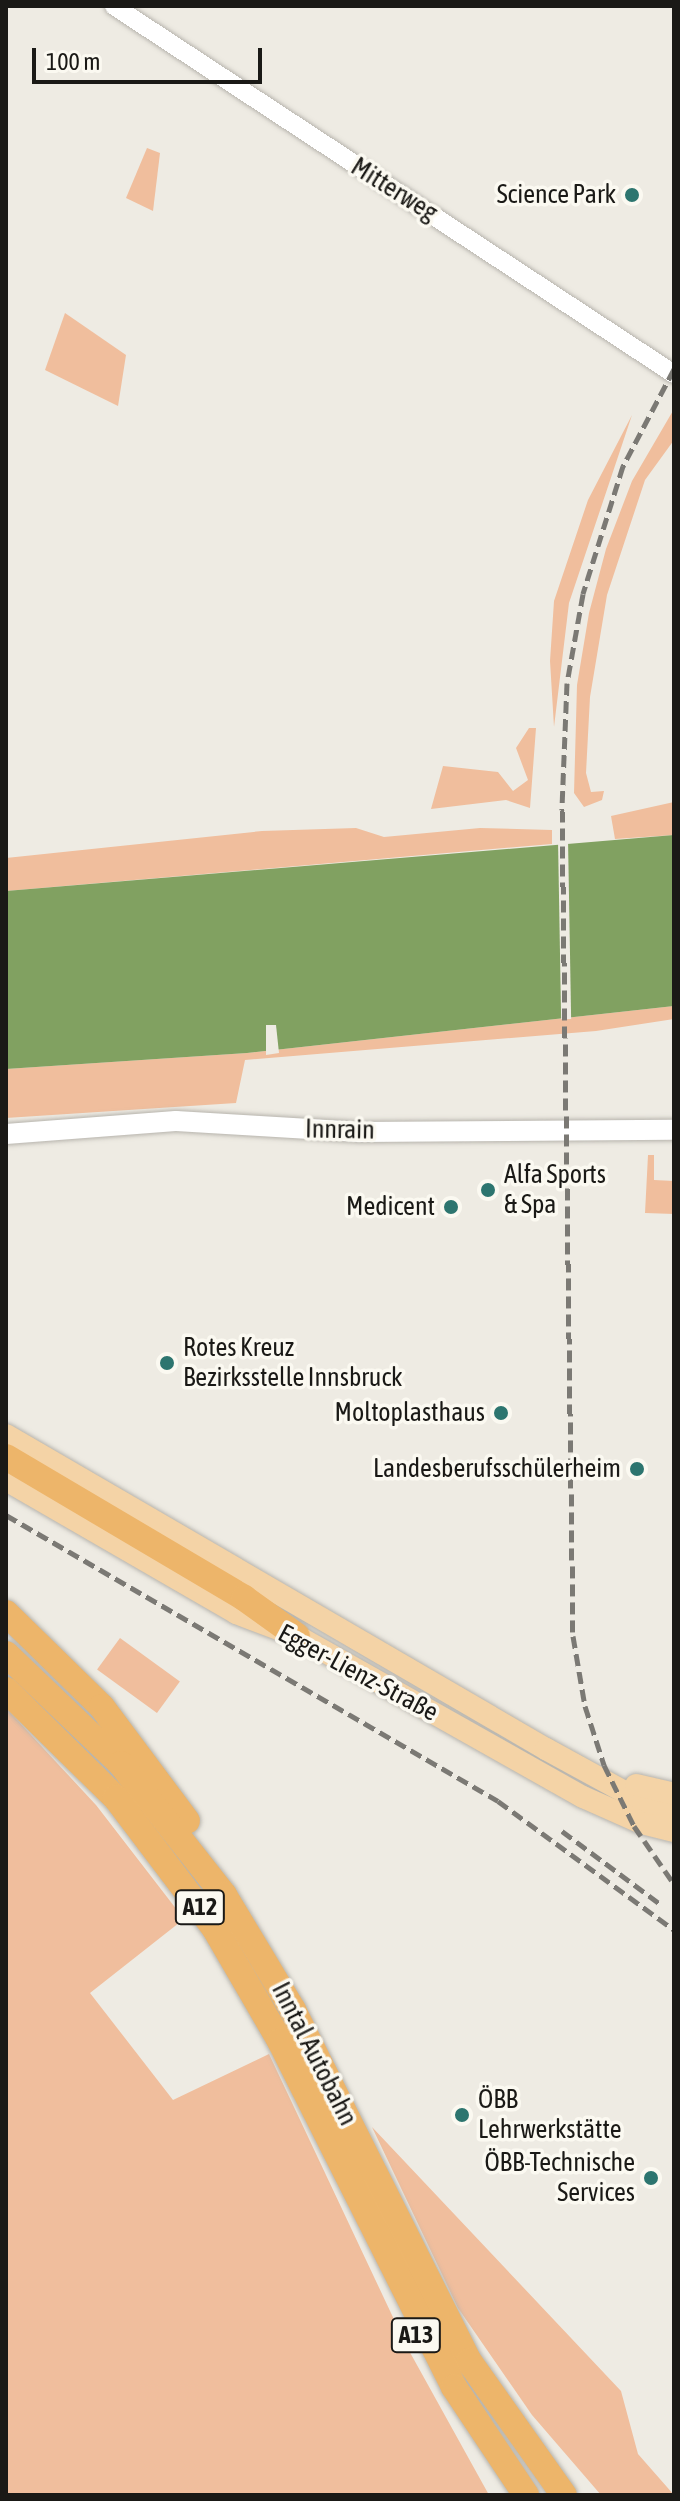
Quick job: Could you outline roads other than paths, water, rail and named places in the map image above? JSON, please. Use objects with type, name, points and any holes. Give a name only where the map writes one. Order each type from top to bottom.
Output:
[{"type":"highway","points":[[6,1457],[244,1598],[297,1636]]},
{"type":"highway","points":[[6,1613],[53,1656],[164,1785],[185,1815],[203,1866]]},
{"type":"highway","name":"Inntal Autobahn","points":[[6,1654],[121,1764],[203,1866],[282,1990],[469,2361],[564,2495]]},
{"type":"highway","name":"Inntal Autobahn","points":[[6,1690],[88,1768],[193,1896],[280,2041],[454,2387],[526,2495]]},
{"type":"highway","name":"A13","points":[[340,2162],[385,2278],[456,2407],[516,2495]]},
{"type":"highway","name":"A13","points":[[381,2188],[487,2364],[586,2495]]},
{"type":"main road","name":"Innrain","points":[[6,1134],[176,1121],[360,1132],[674,1130]]},
{"type":"main road","name":"Egger-Lienz-Straße","points":[[6,1435],[546,1749],[639,1800],[674,1810]]},
{"type":"main road","name":"Egger-Lienz-Straße","points":[[6,1480],[236,1613],[297,1636],[583,1797],[642,1823],[674,1831]]},
{"type":"main road","name":"Egger-Lienz-Straße","points":[[546,1749],[580,1756],[626,1781],[674,1794]]},
{"type":"street","name":"Mitterweg","points":[[114,6],[674,374]]},
{"type":"railway","points":[[674,369],[623,466],[583,594],[567,683],[562,810],[573,1636],[585,1706],[604,1765],[634,1826],[674,1884]]},
{"type":"railway","points":[[6,1515],[498,1801],[674,1930]]},
{"type":"railway","points":[[562,1831],[659,1903]]},
{"type":"place","name":"Science Park","points":[[632,195]]},
{"type":"place","name":"Alfa Sports & Spa","points":[[488,1190]]},
{"type":"place","name":"Medicent","points":[[451,1207]]},
{"type":"place","name":"Rotes Kreuz Bezirksstelle Innsbruck","points":[[167,1363]]},
{"type":"place","name":"Moltoplasthaus","points":[[501,1413]]},
{"type":"place","name":"Landesberufsschülerheim","points":[[637,1469]]},
{"type":"place","name":"ÖBB Lehrwerkstätte","points":[[462,2115]]},
{"type":"place","name":"ÖBB-Technische Services","points":[[651,2178]]}]
